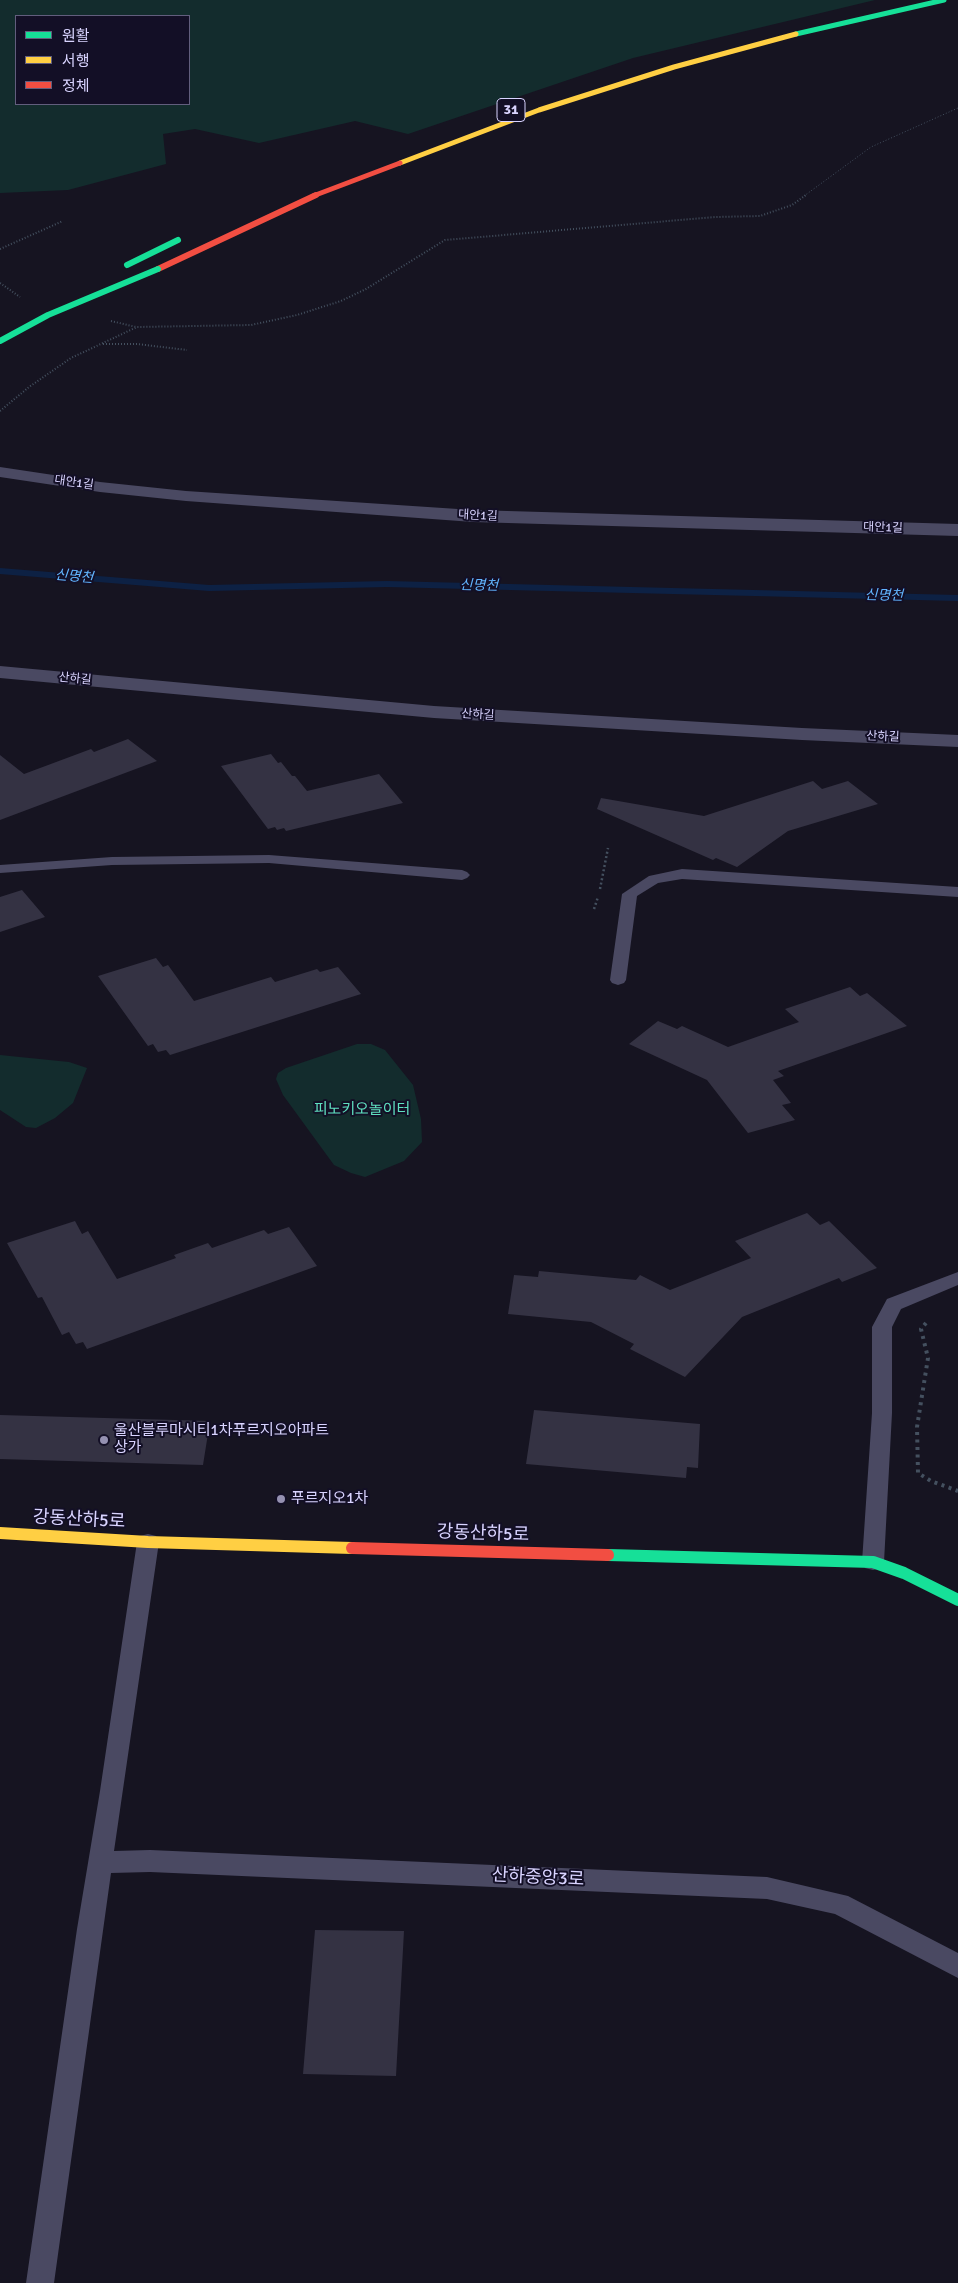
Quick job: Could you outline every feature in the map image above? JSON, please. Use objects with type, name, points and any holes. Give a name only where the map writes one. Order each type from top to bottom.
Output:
[{"type":"main road","points":[[0,341],[48,315],[158,269],[308,198],[539,110],[674,67],[806,31],[914,3],[944,0]]},
{"type":"main road","points":[[914,3],[958,1]]},
{"type":"main road","name":"31","points":[[449,132],[657,62],[801,25],[914,3]]},
{"type":"main road","points":[[123,266],[187,236]]},
{"type":"main road","name":"강동산하5로","points":[[0,1533],[148,1542],[873,1562],[904,1573],[958,1600]]},
{"type":"street","name":"대안1길","points":[[0,472],[100,487],[186,496],[473,516],[958,530]]},
{"type":"street","name":"산하길","points":[[0,672],[434,712],[958,741]]},
{"type":"lane","points":[[0,869],[112,862],[269,859],[462,875]]},
{"type":"lane","points":[[618,980],[630,894],[654,879],[682,874],[958,892]]},
{"type":"lane","points":[[873,1562],[882,1413],[882,1327],[894,1304],[958,1278]]},
{"type":"lane","points":[[40,2283],[89,1929],[101,1862],[148,1542]]},
{"type":"lane","name":"산하중앙3로","points":[[101,1862],[150,1861],[767,1888],[839,1904],[958,1966]]},
{"type":"path","points":[[0,411],[29,387],[71,358],[137,327],[251,325],[297,315],[341,301],[366,289],[445,240],[714,217],[760,216],[773,213],[792,205],[871,147],[958,108]]},
{"type":"path","points":[[0,249],[42,228],[63,221]]},
{"type":"path","points":[[100,344],[137,344],[187,350]]},
{"type":"path","points":[[594,908],[604,877],[608,848]]},
{"type":"path","points":[[930,1318],[921,1329],[928,1358],[917,1427],[918,1473],[931,1481],[958,1491]]},
{"type":"green space","points":[[0,0],[875,0],[633,58],[408,134],[355,121],[259,143],[195,129],[163,134],[166,164],[68,190],[0,193]]},
{"type":"green space","name":"피노키오놀이터","points":[[357,1044],[371,1044],[385,1050],[413,1085],[421,1119],[422,1142],[404,1161],[365,1177],[334,1165],[283,1095],[276,1079],[278,1073],[286,1068]]},
{"type":"green space","points":[[0,1055],[69,1062],[87,1068],[73,1103],[55,1118],[36,1128],[26,1127],[0,1110]]},
{"type":"building","points":[[128,739],[157,761],[0,820],[0,755],[24,774],[91,749],[94,752]]},
{"type":"building","points":[[271,754],[278,763],[281,762],[292,776],[295,776],[307,791],[379,774],[403,803],[286,831],[284,828],[277,830],[275,827],[268,829],[221,766]]},
{"type":"building","points":[[813,781],[822,789],[848,781],[878,804],[788,831],[737,867],[716,858],[713,860],[597,809],[601,798],[704,816]]},
{"type":"building","points":[[22,890],[45,917],[0,932],[0,897]]},
{"type":"building","points":[[156,958],[163,967],[168,965],[194,1001],[271,977],[275,982],[317,969],[320,972],[338,967],[361,994],[170,1055],[166,1050],[158,1052],[153,1044],[148,1046],[98,976]]},
{"type":"building","points":[[850,987],[860,996],[867,993],[907,1026],[778,1071],[784,1076],[773,1080],[791,1103],[782,1105],[795,1120],[748,1133],[707,1080],[629,1044],[658,1021],[677,1029],[682,1026],[728,1047],[799,1022],[785,1009]]},
{"type":"building","points":[[807,1213],[820,1225],[829,1221],[877,1268],[842,1282],[839,1278],[742,1317],[685,1377],[630,1349],[634,1344],[591,1322],[508,1314],[514,1275],[538,1277],[539,1271],[636,1280],[640,1275],[670,1290],[751,1258],[735,1241]]},
{"type":"building","points":[[75,1221],[82,1234],[88,1231],[117,1279],[176,1258],[174,1255],[208,1243],[212,1248],[264,1230],[268,1234],[289,1227],[317,1266],[87,1349],[83,1342],[76,1344],[69,1332],[62,1335],[42,1297],[38,1298],[7,1243]]},
{"type":"building","points":[[534,1410],[700,1424],[698,1468],[687,1467],[686,1478],[526,1464]]},
{"type":"building","name":"울산블루마시티1차푸르지오아파트 상가","points":[[0,1415],[210,1421],[203,1465],[0,1459]]},
{"type":"building","points":[[315,1930],[404,1931],[396,2076],[303,2074]]},
{"type":"waterway","name":"신명천","points":[[0,571],[209,588],[387,584],[958,598]]},
{"type":"traffic: fast","points":[[796,34],[944,0]]},
{"type":"traffic: fast","points":[[127,265],[178,240]]},
{"type":"traffic: fast","points":[[0,341],[48,315],[158,269]]},
{"type":"traffic: fast","points":[[608,1555],[873,1562],[904,1573],[958,1600]]},
{"type":"traffic: slow","points":[[400,163],[539,110],[674,67],[796,34]]},
{"type":"traffic: slow","points":[[0,1533],[148,1542],[352,1548]]},
{"type":"traffic: jam","points":[[158,269],[308,198],[400,163]]},
{"type":"traffic: jam","points":[[352,1548],[608,1555]]},
{"type":"place","name":"울산블루마시티1차푸르지오아파트 상가","points":[[104,1440]]},
{"type":"place","name":"푸르지오1차","points":[[281,1499]]}]
